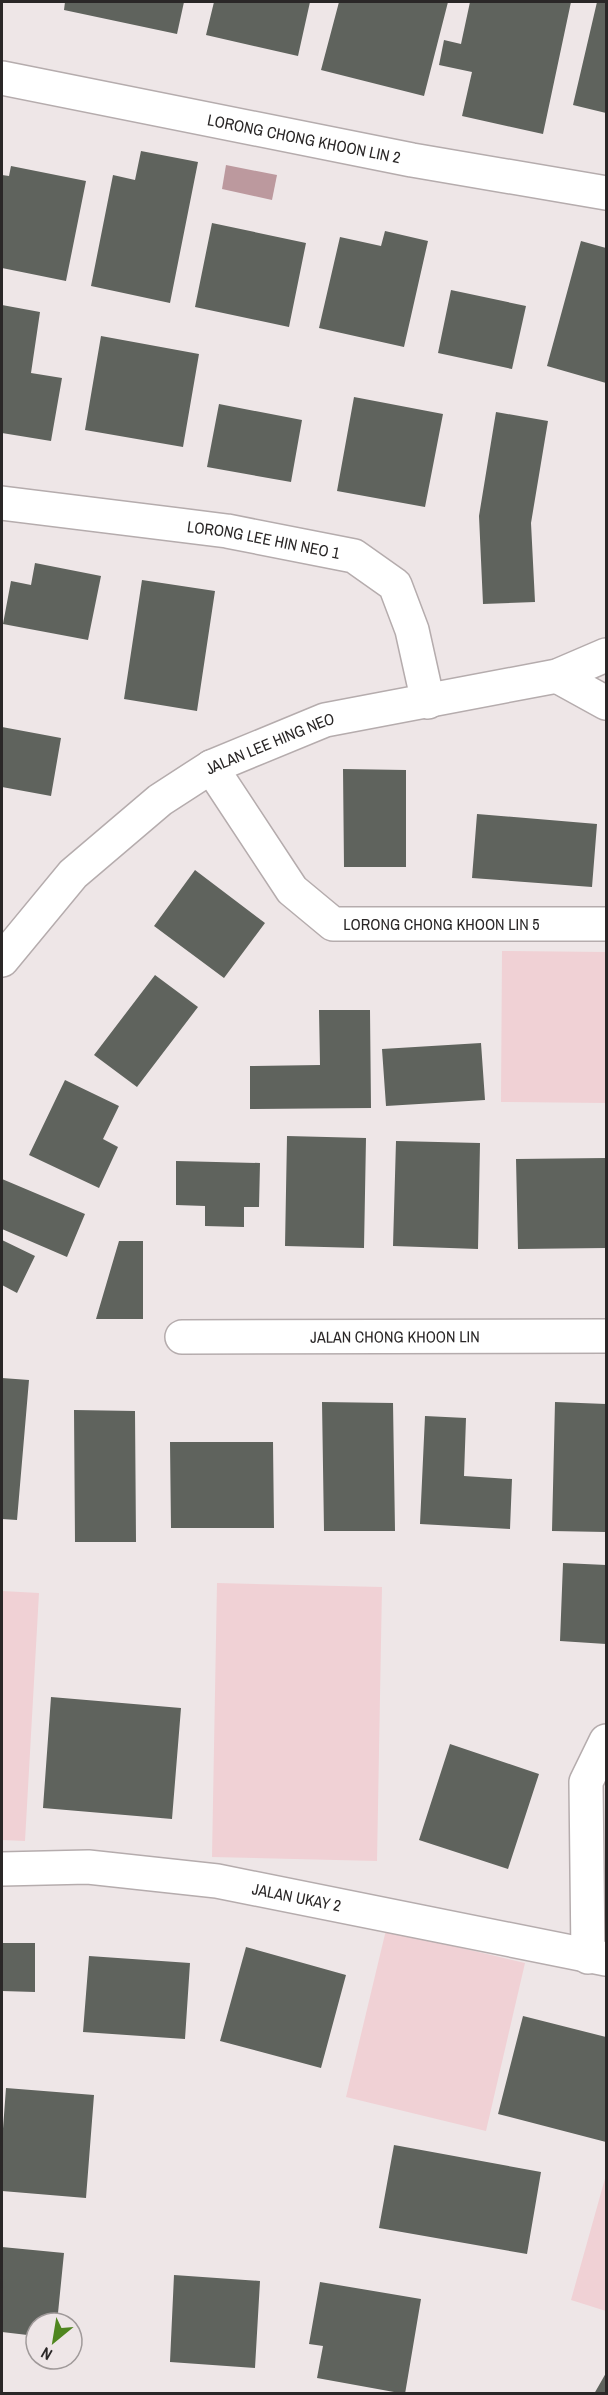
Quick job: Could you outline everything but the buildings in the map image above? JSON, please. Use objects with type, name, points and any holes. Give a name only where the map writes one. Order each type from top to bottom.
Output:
[{"type":"street","name":"LORONG CHONG KHOON LIN 2","points":[[2,78],[412,160],[606,193]]},
{"type":"street","name":"LORONG LEE HIN NEO 1","points":[[2,503],[227,531],[354,556],[395,585],[412,630],[428,702]]},
{"type":"street","name":"JALAN LEE HING NEO","points":[[2,960],[73,874],[160,800],[211,767],[325,720],[557,676],[606,655]]},
{"type":"street","points":[[557,676],[606,703]]},
{"type":"street","name":"LORONG CHONG KHOON LIN 5","points":[[211,767],[292,890],[333,924],[606,924]]},
{"type":"street","name":"JALAN CHONG KHOON LIN","points":[[182,1337],[606,1336]]},
{"type":"street","name":"JALAN UKAY 2","points":[[2,1869],[88,1867],[217,1881],[597,1958],[586,1782],[606,1741]]},
{"type":"shaded area","points":[[226,165],[277,175],[272,200],[222,189]]},
{"type":"shaded area","points":[[502,951],[606,952],[606,1103],[501,1102]]},
{"type":"shaded area","points":[[217,1583],[382,1587],[377,1861],[212,1857]]},
{"type":"shaded area","points":[[2,1591],[39,1593],[25,1841],[2,1840]]},
{"type":"shaded area","points":[[386,1930],[525,1963],[486,2131],[346,2097]]},
{"type":"shaded area","points":[[606,2175],[606,2311],[571,2300]]}]
